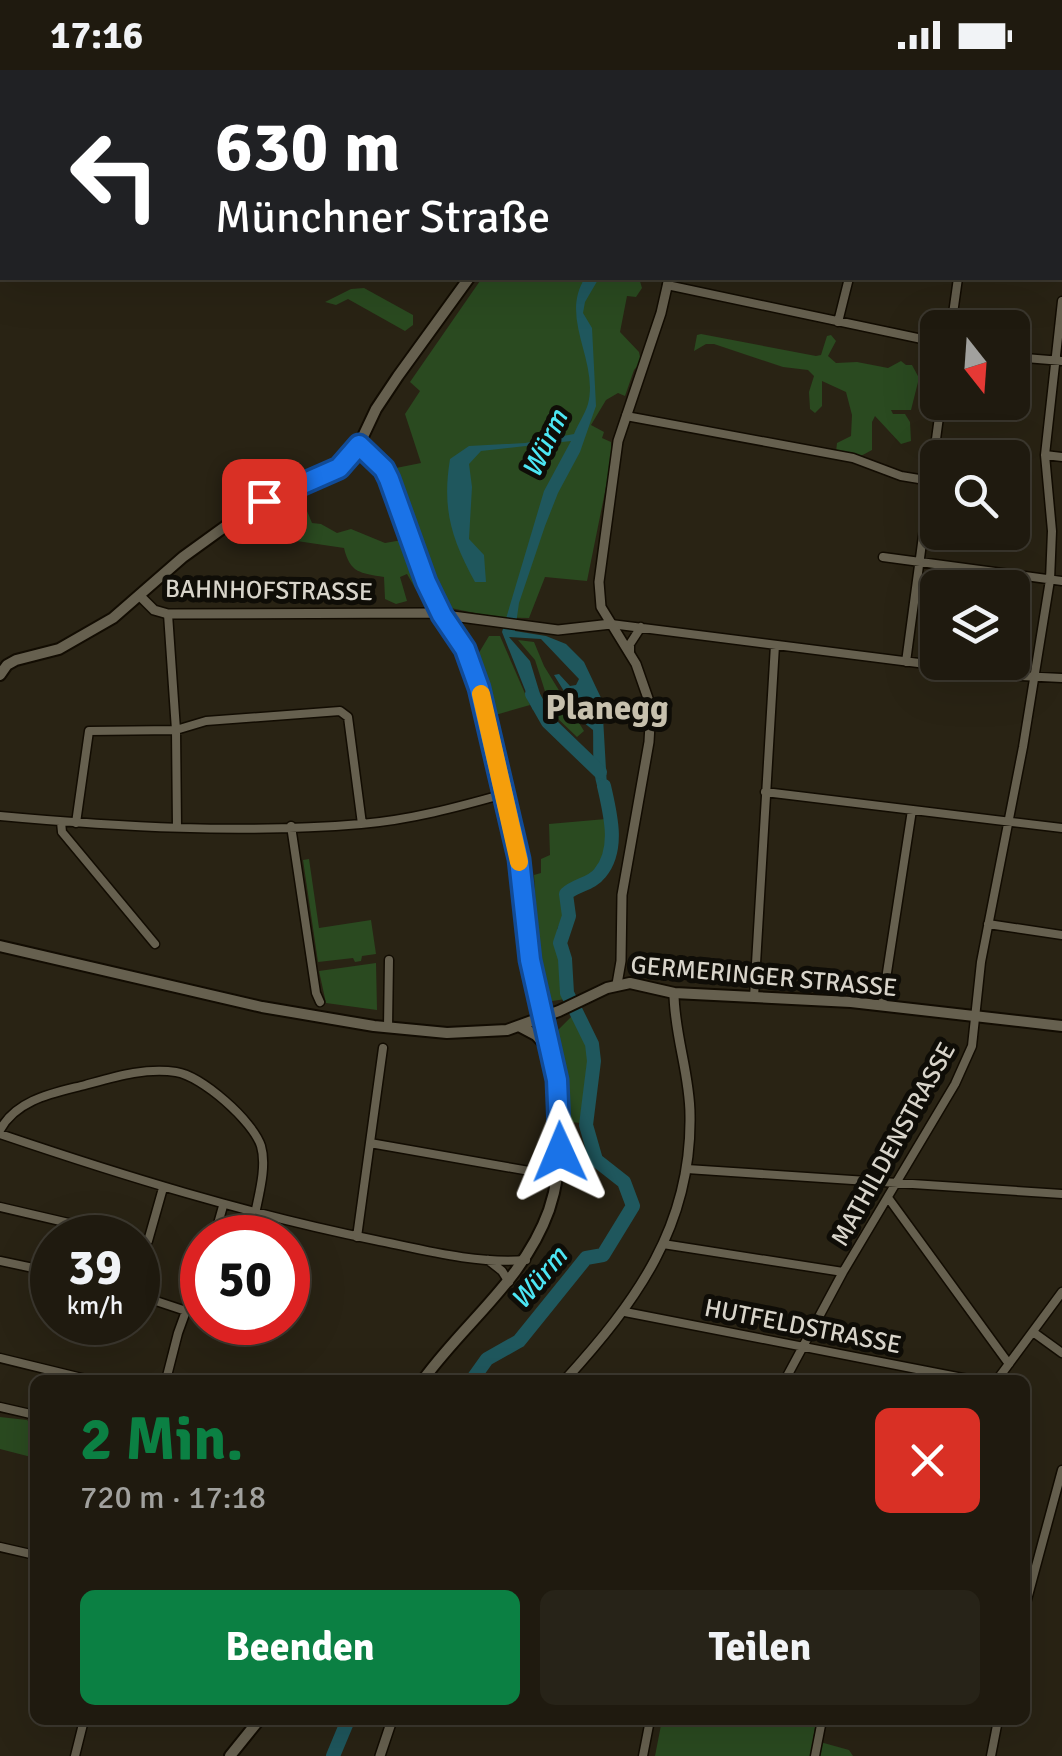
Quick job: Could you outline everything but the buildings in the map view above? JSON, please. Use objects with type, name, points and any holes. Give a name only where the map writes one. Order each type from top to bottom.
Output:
[{"type":"main road","points":[[2,666],[82,639],[221,528],[264,501],[339,468],[359,445],[387,392],[468,280]]},
{"type":"main road","points":[[359,445],[389,479],[426,582],[460,640],[479,688],[519,859],[530,960],[560,1107],[558,1176],[550,1208],[526,1260],[427,1375]]},
{"type":"main road","name":"GERMERINGER STRASSE","points":[[0,946],[231,1001],[388,1027],[466,1034],[518,1026],[618,984],[630,983],[674,993],[882,1005],[1062,1026]]},
{"type":"main road","points":[[518,1026],[536,1034],[550,1051]]},
{"type":"main road","points":[[230,1756],[255,1725]]},
{"type":"street","points":[[838,322],[848,280]]},
{"type":"street","points":[[954,310],[958,280]]},
{"type":"street","points":[[618,984],[622,895],[649,742],[651,708],[630,652],[601,607],[599,582],[612,475],[626,415],[668,282],[920,339]]},
{"type":"street","name":"MATHILDENSTRASSE","points":[[788,1375],[843,1272],[956,1084],[972,1046],[988,924],[1050,580],[1052,531],[1046,455],[1062,301]]},
{"type":"street","points":[[1030,358],[1058,361]]},
{"type":"street","points":[[626,415],[853,458],[920,480]]},
{"type":"street","points":[[1046,455],[1062,456]]},
{"type":"street","points":[[906,662],[922,550]]},
{"type":"street","points":[[883,558],[1062,581]]},
{"type":"street","name":"BAHNHOFSTRASSE","points":[[140,596],[154,610],[168,614],[370,612],[442,615],[558,630],[611,624],[1035,678],[1062,678]]},
{"type":"street","points":[[168,614],[178,827]]},
{"type":"street","points":[[460,640],[472,620]]},
{"type":"street","points":[[630,652],[641,627]]},
{"type":"street","points":[[754,997],[775,644]]},
{"type":"street","points":[[76,823],[89,731],[176,730],[206,721],[346,713],[362,824]]},
{"type":"street","points":[[765,792],[1062,828]]},
{"type":"street","points":[[0,816],[178,827],[362,824],[441,811],[504,794]]},
{"type":"street","points":[[882,1005],[912,810]]},
{"type":"street","points":[[61,822],[62,832],[155,944]]},
{"type":"street","points":[[292,826],[320,1002]]},
{"type":"street","points":[[988,924],[1062,935]]},
{"type":"street","points":[[388,1027],[389,960]]},
{"type":"street","points":[[621,961],[630,983]]},
{"type":"street","points":[[569,1375],[625,1312],[664,1244],[678,1208],[688,1169],[690,1115],[674,993]]},
{"type":"street","points":[[357,1236],[382,1048]]},
{"type":"street","points":[[255,1214],[263,1162],[252,1127],[211,1090],[185,1074],[138,1072],[56,1092],[20,1108],[0,1132],[162,1188],[255,1214],[488,1260],[526,1260]]},
{"type":"street","points":[[370,1143],[558,1176]]},
{"type":"street","points":[[688,1169],[1062,1194]]},
{"type":"street","points":[[155,1215],[162,1188]]},
{"type":"street","points":[[889,1200],[1009,1364]]},
{"type":"street","points":[[221,1215],[224,1206]]},
{"type":"street","points":[[0,1207],[35,1215]]},
{"type":"street","points":[[664,1244],[843,1272]]},
{"type":"street","points":[[488,1260],[509,1282]]},
{"type":"street","points":[[0,1261],[30,1267]]},
{"type":"street","points":[[1000,1375],[1062,1292]]},
{"type":"street","name":"HUTFELDSTRASSE","points":[[625,1312],[948,1375]]},
{"type":"street","points":[[167,1375],[180,1331]]},
{"type":"street","points":[[1033,1332],[1062,1353]]},
{"type":"street","points":[[0,1358],[70,1375]]},
{"type":"street","points":[[0,1407],[30,1414]]},
{"type":"street","points":[[1030,1588],[1062,1470]]},
{"type":"street","points":[[0,1546],[30,1555]]},
{"type":"street","points":[[74,1756],[83,1725]]},
{"type":"street","points":[[383,1755],[391,1725]]},
{"type":"street","points":[[643,1756],[649,1725]]},
{"type":"street","points":[[815,1756],[821,1725]]},
{"type":"street","points":[[992,1756],[997,1725]]},
{"type":"green space","points":[[481,280],[640,280],[642,288],[636,297],[627,296],[620,332],[639,352],[641,362],[625,396],[618,393],[606,400],[591,425],[604,432],[602,438],[611,442],[612,457],[587,581],[545,577],[529,618],[494,617],[446,607],[392,477],[396,468],[421,463],[405,414],[420,391],[410,382]]},
{"type":"green space","points":[[364,288],[413,315],[413,325],[405,331],[348,299],[336,305],[325,302],[351,289]]},
{"type":"green space","points":[[697,335],[816,356],[821,355],[827,336],[831,335],[836,341],[828,356],[836,363],[857,362],[888,368],[901,361],[912,365],[919,378],[911,410],[891,410],[893,414],[905,414],[910,422],[911,441],[901,444],[875,416],[872,450],[859,457],[852,452],[836,452],[837,443],[851,436],[852,415],[846,392],[822,381],[822,406],[815,413],[810,409],[809,392],[814,376],[808,370],[783,367],[714,344],[694,351]]},
{"type":"green space","points":[[284,505],[291,519],[300,511],[307,511],[312,523],[337,533],[351,529],[385,543],[408,539],[425,589],[422,600],[407,574],[400,577],[407,601],[396,604],[385,599],[384,577],[357,570],[349,563],[344,548],[290,540],[283,535],[273,510]]},
{"type":"green space","points":[[489,636],[500,636],[530,705],[492,716],[477,656]]},
{"type":"green space","points":[[518,640],[534,642],[544,666],[584,731],[577,737],[552,713],[535,660]]},
{"type":"green space","points":[[606,819],[600,865],[591,876],[562,892],[564,915],[557,929],[557,945],[566,999],[552,1001],[547,994],[538,943],[534,875],[541,873],[541,859],[550,855],[549,824]]},
{"type":"green space","points":[[309,859],[319,928],[371,920],[376,954],[362,956],[361,961],[355,962],[353,958],[318,962],[303,860]]},
{"type":"green space","points":[[376,963],[377,1010],[326,1003],[319,971]]},
{"type":"green space","points":[[573,1015],[589,1047],[581,1123],[570,1122],[558,1030]]},
{"type":"green space","points":[[0,1417],[30,1423],[30,1457],[0,1449]]},
{"type":"green space","points":[[661,1725],[815,1725],[813,1740],[849,1750],[853,1756],[655,1756]]},
{"type":"water","points":[[584,280],[598,280],[583,313],[592,328],[596,406],[580,452],[545,526],[519,603],[515,631],[566,644],[584,662],[602,700],[608,804],[596,780],[593,730],[583,722],[554,675],[559,674],[570,686],[579,679],[541,639],[509,637],[530,661],[544,707],[533,710],[502,632],[544,491],[571,441],[481,451],[469,464],[469,539],[484,555],[486,582],[475,582],[460,551],[447,493],[450,459],[469,446],[525,443],[574,434],[588,404],[590,388],[577,324],[578,293]]},
{"type":"waterway","name":"Würm","points":[[532,694],[548,722],[600,772]]},
{"type":"waterway","name":"Würm","points":[[476,1375],[487,1359],[519,1341],[586,1258],[603,1255],[633,1206],[624,1182],[596,1160],[586,1125],[594,1061],[592,1044],[567,993],[560,943],[569,916],[566,894],[597,877],[610,853],[612,831],[604,786]]},
{"type":"waterway","name":"Würm","points":[[333,1756],[346,1725]]},
{"type":"slow traffic","points":[[481,694],[519,862]]},
{"type":"district","name":"Planegg","points":[[607,707]]},
{"type":"route","points":[[264,501],[339,468],[359,445],[389,479],[426,582],[465,649],[479,688],[519,859],[530,960],[557,1080],[560,1152]]}]
